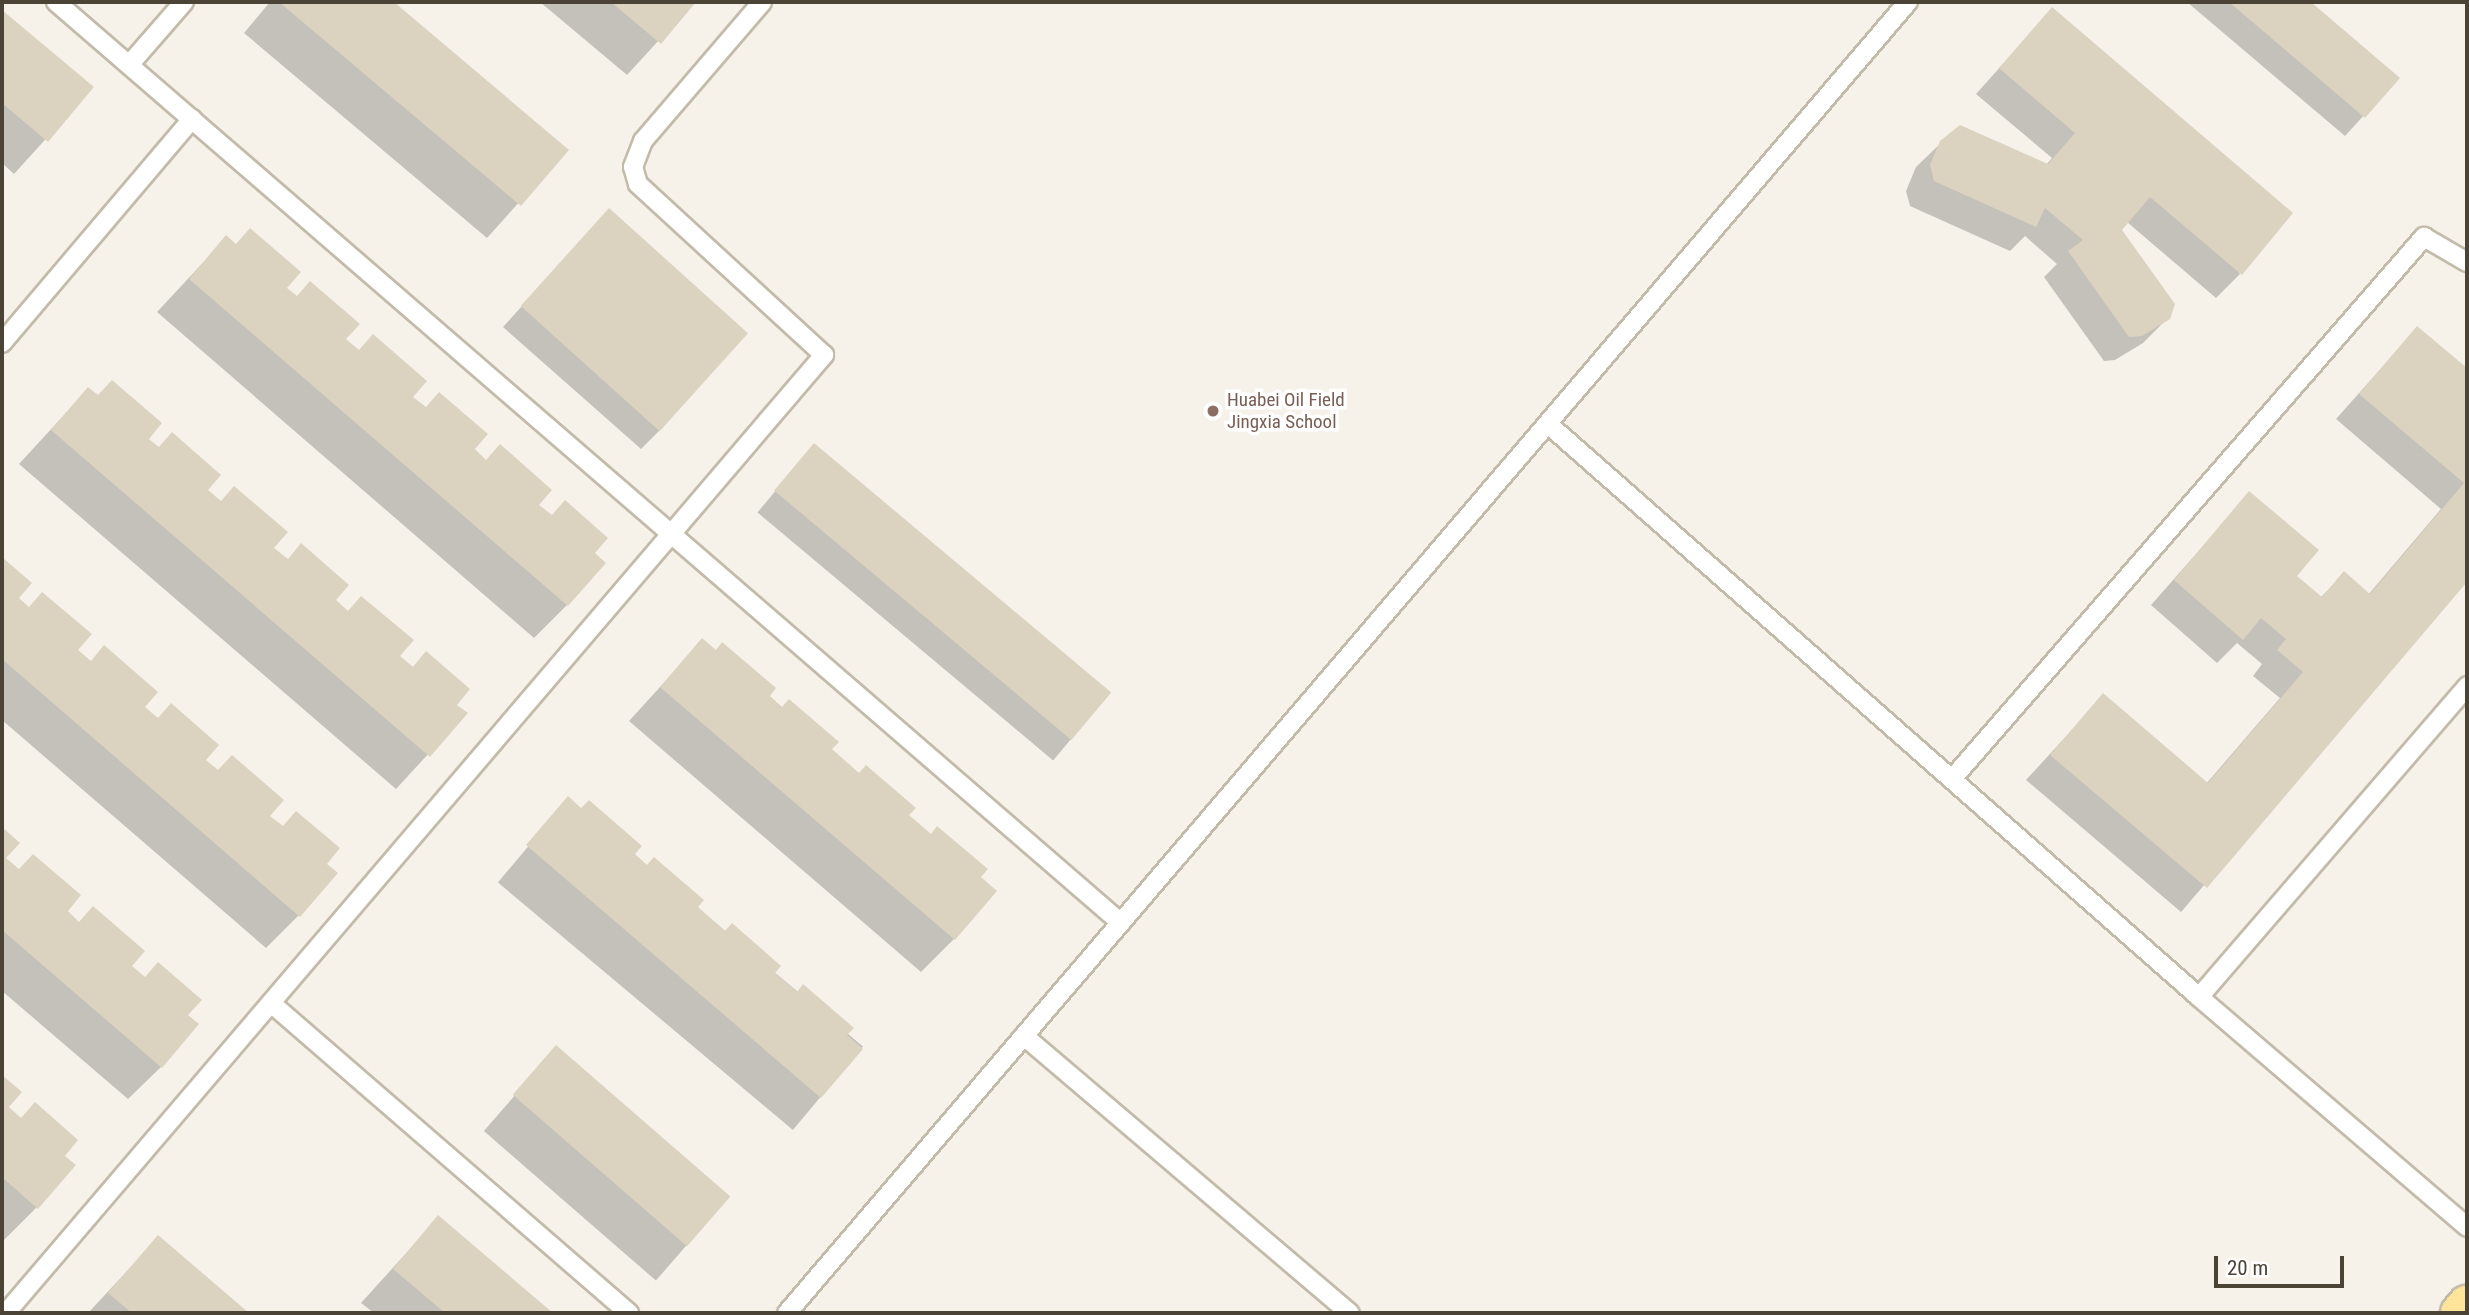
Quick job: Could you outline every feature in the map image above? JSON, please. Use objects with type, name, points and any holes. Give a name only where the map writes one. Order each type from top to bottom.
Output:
[{"type":"main road","points":[[2460,1313],[2467,1305]]},
{"type":"lane","points":[[56,2],[1121,923]]},
{"type":"lane","points":[[129,65],[184,2]]},
{"type":"lane","points":[[6,1313],[824,355],[638,184],[633,167],[643,141],[762,2]]},
{"type":"lane","points":[[787,1313],[1908,2]]},
{"type":"lane","points":[[2,343],[192,119]]},
{"type":"lane","points":[[1952,779],[2424,237],[2467,262]]},
{"type":"lane","points":[[1548,424],[2199,997],[2467,1227]]},
{"type":"lane","points":[[2199,997],[2467,686]]},
{"type":"lane","points":[[271,1003],[629,1313]]},
{"type":"lane","points":[[1024,1036],[1350,1313]]},
{"type":"building","points":[[279,2],[394,2],[569,150],[521,206]]},
{"type":"building","points":[[611,2],[696,2],[661,44]]},
{"type":"building","points":[[2229,2],[2311,2],[2400,78],[2365,118]]},
{"type":"building","points":[[2052,7],[2293,213],[2242,275],[2150,197],[2122,230],[2175,304],[2170,319],[2142,336],[2129,337],[2068,251],[2083,240],[2045,208],[2036,227],[1934,181],[1930,165],[1940,141],[1960,125],[2048,164],[2075,133],[1999,68]]},
{"type":"building","points":[[2,10],[94,87],[48,142],[2,103]]},
{"type":"building","points":[[609,208],[748,333],[660,431],[521,306]]},
{"type":"building","points":[[250,228],[301,272],[287,288],[297,296],[310,281],[360,324],[346,339],[359,350],[373,334],[427,381],[413,397],[426,407],[439,392],[488,434],[475,449],[486,460],[500,444],[552,490],[539,505],[552,515],[565,500],[608,538],[595,553],[606,563],[568,606],[189,279],[226,235],[236,244]]},
{"type":"building","points":[[2417,326],[2467,368],[2467,582],[2207,888],[2050,755],[2103,693],[2208,783],[2303,672],[2277,650],[2286,639],[2261,618],[2243,640],[2174,580],[2249,491],[2319,550],[2297,576],[2322,597],[2344,571],[2370,594],[2464,483],[2359,394]]},
{"type":"building","points":[[112,380],[162,423],[149,439],[159,447],[172,432],[221,475],[208,490],[221,501],[234,486],[288,532],[274,548],[288,559],[301,543],[349,585],[336,600],[348,611],[361,596],[414,640],[400,656],[413,667],[426,651],[470,689],[457,705],[468,713],[430,757],[51,430],[88,387],[98,395]]},
{"type":"building","points":[[814,443],[1111,692],[1071,740],[774,490]]},
{"type":"building","points":[[2,557],[32,583],[19,598],[29,607],[42,592],[92,634],[78,650],[91,661],[104,645],[158,692],[145,707],[158,718],[171,703],[219,745],[206,760],[218,770],[232,755],[284,800],[270,816],[283,826],[296,811],[340,848],[327,864],[338,873],[300,917],[2,659]]},
{"type":"building","points":[[702,638],[716,650],[722,642],[776,688],[770,696],[782,707],[789,699],[839,742],[832,749],[859,773],[866,765],[916,808],[909,815],[931,834],[937,826],[988,869],[981,877],[997,891],[955,940],[660,687]]},
{"type":"building","points":[[568,796],[581,808],[589,800],[642,846],[635,854],[647,865],[654,857],[704,900],[698,907],[725,931],[732,923],[781,966],[775,973],[797,992],[803,984],[854,1028],[847,1035],[863,1049],[821,1098],[526,845]]},
{"type":"building","points":[[2,827],[20,843],[6,858],[19,869],[33,854],[81,895],[68,911],[79,922],[93,906],[145,951],[132,966],[145,977],[158,962],[202,1000],[188,1015],[199,1024],[162,1068],[2,930]]},
{"type":"building","points":[[556,1045],[730,1197],[687,1246],[513,1095]]},
{"type":"building","points":[[2,1075],[22,1092],[9,1107],[21,1118],[35,1102],[78,1140],[65,1156],[76,1165],[38,1209],[2,1177]]},
{"type":"building","points":[[438,1215],[553,1313],[445,1313],[393,1269]]},
{"type":"building","points":[[158,1235],[249,1313],[132,1313],[108,1293]]},
{"type":"place","name":"Huabei Oil Field Jingxia School","points":[[1213,411]]}]
